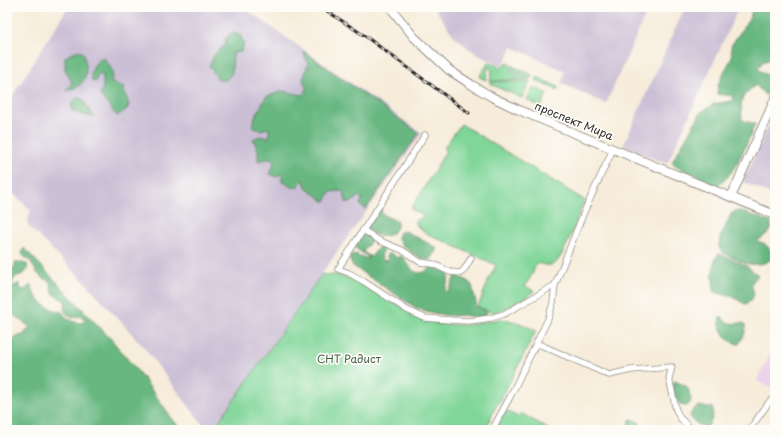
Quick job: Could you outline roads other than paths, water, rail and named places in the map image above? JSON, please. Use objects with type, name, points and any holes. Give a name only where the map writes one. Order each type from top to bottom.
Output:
[{"type":"street","name":"проспект Мира","points":[[390,7],[414,37],[432,55],[449,70],[472,85],[519,110],[775,215]]},
{"type":"street","points":[[731,197],[775,99]]},
{"type":"street","points":[[424,135],[338,269],[363,281],[407,310],[425,318],[450,320],[469,321],[504,314],[555,285]]},
{"type":"street","points":[[492,430],[510,397],[548,319],[553,303],[555,285],[584,212],[613,149]]},
{"type":"street","points":[[363,230],[380,241],[402,250],[420,262],[433,264],[450,272],[461,273],[466,268],[471,258]]},
{"type":"street","points":[[536,343],[609,375],[631,370],[672,368],[669,378],[676,410],[680,418],[692,430]]},
{"type":"street","points":[[749,430],[770,401]]},
{"type":"railway","points":[[321,7],[365,36],[469,113]]},
{"type":"park label","name":"СНТ Радист","points":[[349,359]]}]
